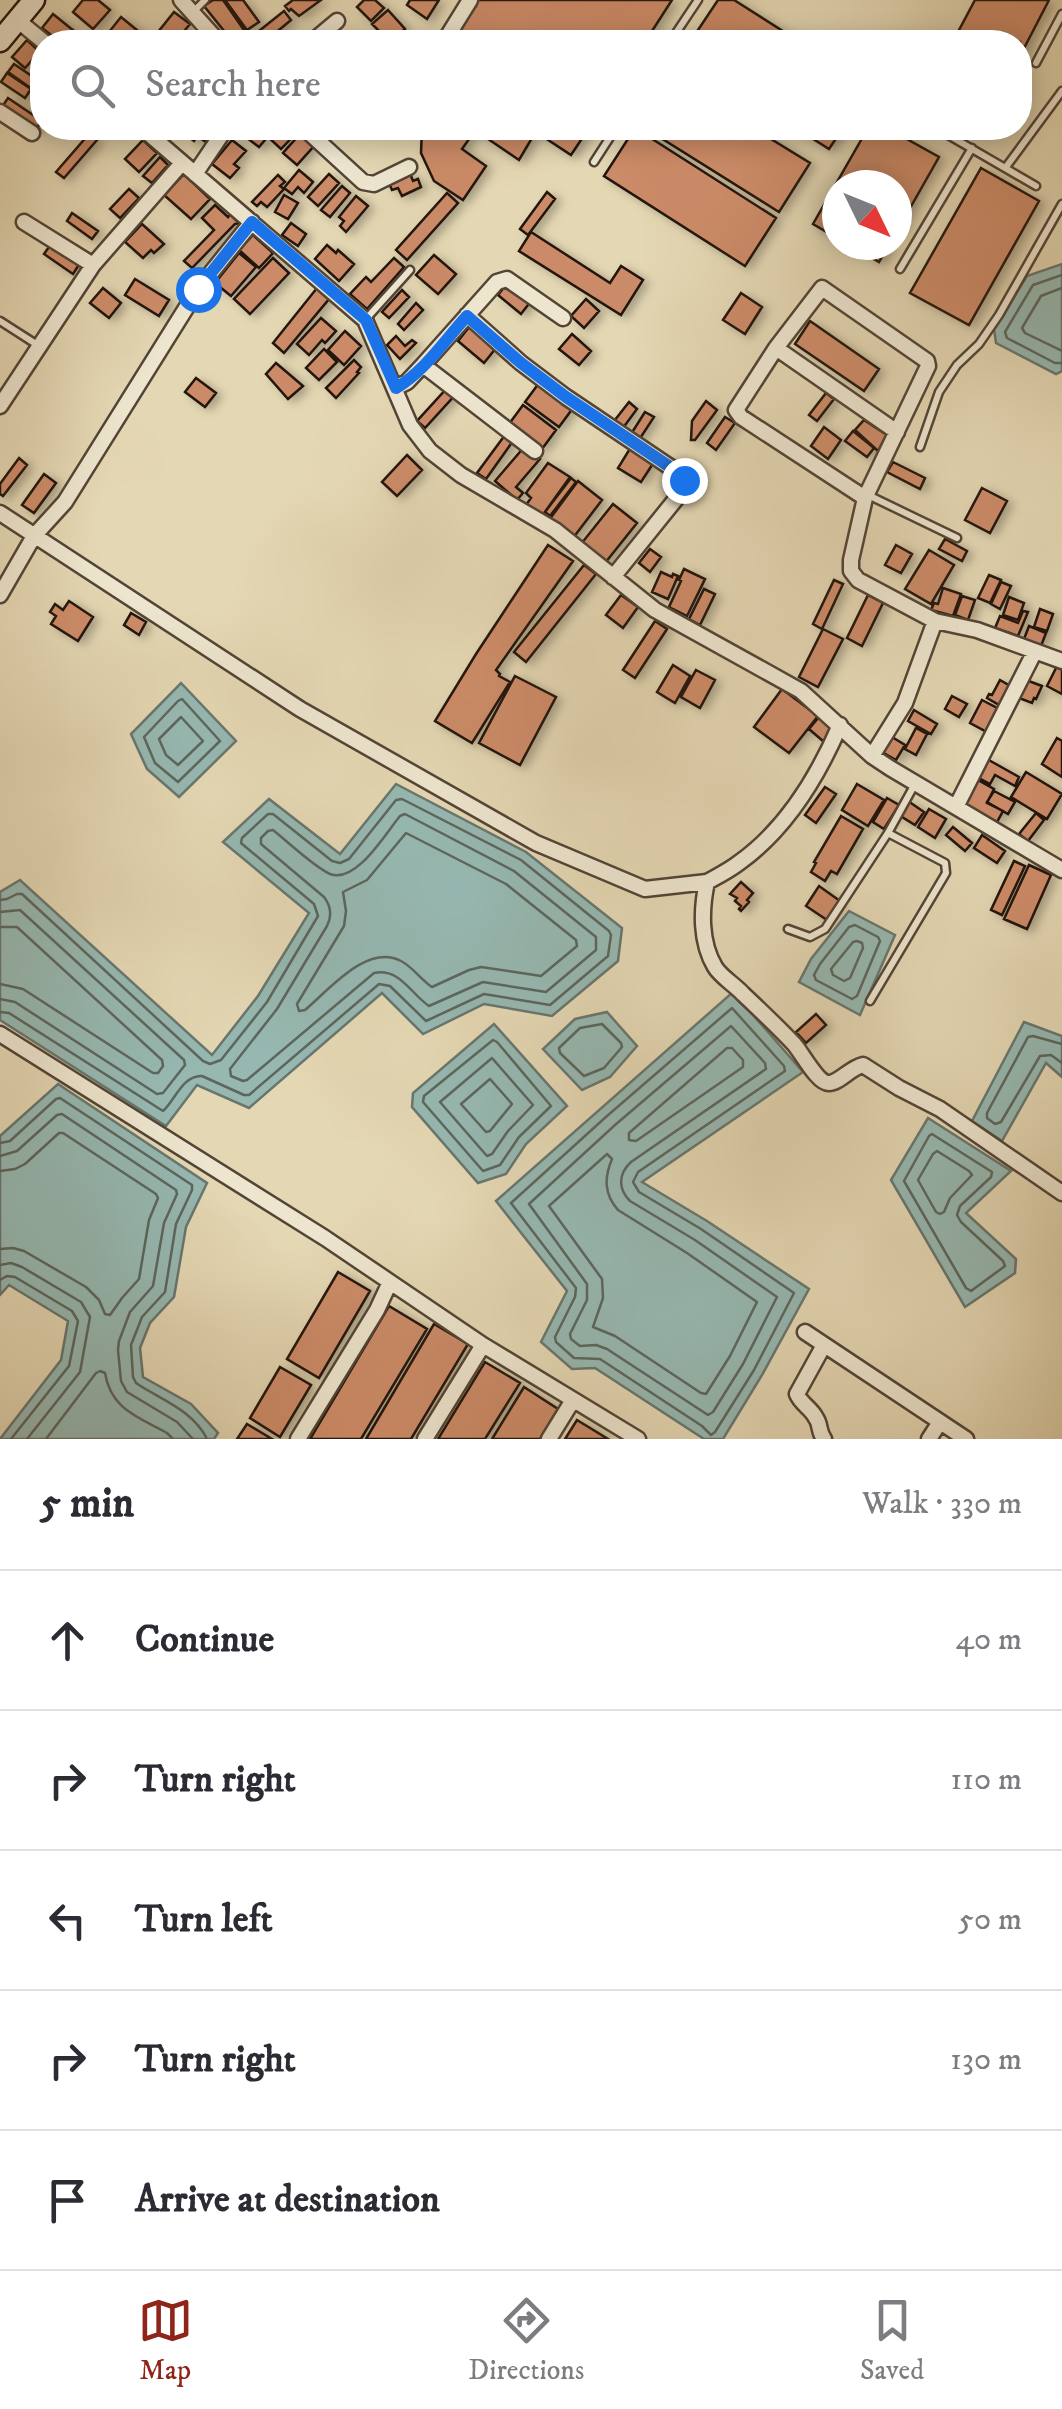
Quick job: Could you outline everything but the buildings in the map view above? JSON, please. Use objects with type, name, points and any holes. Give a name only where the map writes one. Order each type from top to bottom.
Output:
[{"type":"main road","points":[[0,41],[34,0]]},
{"type":"street","points":[[180,0],[208,30]]},
{"type":"street","points":[[451,30],[470,0]]},
{"type":"street","points":[[16,19],[30,30]]},
{"type":"street","points":[[326,30],[337,21]]},
{"type":"street","points":[[0,112],[30,132]]},
{"type":"street","points":[[155,140],[366,320],[410,424],[430,451],[461,475],[555,530],[655,610],[801,690],[872,756],[1062,870]]},
{"type":"street","points":[[195,174],[218,140]]},
{"type":"street","points":[[317,140],[363,182],[374,184],[409,168]]},
{"type":"street","points":[[0,406],[93,265],[182,164]]},
{"type":"street","points":[[24,222],[93,265]]},
{"type":"street","points":[[0,594],[34,536],[65,502],[198,289],[252,222]]},
{"type":"street","points":[[396,388],[424,365],[497,282],[508,278],[563,318]]},
{"type":"street","points":[[866,496],[741,417],[736,410],[776,348],[822,288],[927,361],[927,371],[866,496],[851,571],[858,580],[935,621],[977,630],[1062,661]]},
{"type":"street","points":[[467,316],[521,363],[684,480],[684,489],[614,577]]},
{"type":"street","points":[[776,348],[897,432]]},
{"type":"street","points":[[424,365],[535,452]]},
{"type":"street","points":[[0,513],[300,709],[536,843],[645,889],[707,882],[739,864],[788,814],[828,753],[840,725]]},
{"type":"street","points":[[872,756],[905,703],[935,621]]},
{"type":"street","points":[[956,807],[1035,651]]},
{"type":"street","points":[[707,882],[702,904],[705,939],[716,968],[793,1043],[819,1080],[832,1084],[853,1067],[863,1065],[940,1108],[1062,1193]]},
{"type":"street","points":[[0,1034],[325,1238],[484,1345],[638,1439]]},
{"type":"street","points":[[298,1439],[390,1282]]},
{"type":"street","points":[[804,1332],[966,1439]]},
{"type":"street","points":[[425,1439],[484,1345]]},
{"type":"street","points":[[824,1345],[797,1394],[817,1418],[818,1431],[824,1439]]},
{"type":"street","points":[[549,1439],[574,1400]]},
{"type":"street","points":[[929,1439],[940,1422]]},
{"type":"lane","points":[[192,12],[205,0]]},
{"type":"lane","points":[[678,30],[698,0]]},
{"type":"lane","points":[[1036,63],[1062,14]]},
{"type":"lane","points":[[1032,131],[1062,90]]},
{"type":"lane","points":[[594,162],[608,140]]},
{"type":"lane","points":[[958,140],[1036,186]]},
{"type":"lane","points":[[1006,167],[1026,140]]},
{"type":"lane","points":[[900,269],[972,148]]},
{"type":"lane","points":[[920,447],[939,392],[999,315],[1062,204]]},
{"type":"lane","points":[[366,320],[410,270]]},
{"type":"lane","points":[[0,321],[40,347]]},
{"type":"lane","points":[[866,496],[957,538]]},
{"type":"lane","points":[[788,929],[810,937],[826,928],[916,783]]},
{"type":"lane","points":[[870,1001],[946,873],[945,863],[888,833]]},
{"type":"water","points":[[1062,264],[1062,371],[1056,374],[996,343],[994,329],[1027,276]]},
{"type":"water","points":[[181,683],[236,741],[179,797],[147,769],[131,734]]},
{"type":"water","points":[[396,784],[526,852],[622,928],[618,961],[552,1016],[484,1004],[423,1034],[382,993],[249,1108],[197,1085],[166,1126],[0,1020],[0,892],[20,880],[212,1055],[258,996],[309,913],[223,842],[269,799],[340,854]]},
{"type":"water","points":[[849,911],[895,935],[860,1015],[799,982],[811,959]]},
{"type":"water","points":[[733,992],[803,1072],[642,1182],[809,1289],[723,1439],[704,1439],[595,1368],[572,1369],[541,1342],[567,1291],[496,1201]]},
{"type":"water","points":[[607,1012],[637,1046],[610,1077],[582,1090],[543,1049],[575,1019]]},
{"type":"water","points":[[1024,1022],[1062,1036],[1062,1077],[1046,1063],[1002,1141],[972,1121]]},
{"type":"water","points":[[494,1024],[567,1106],[526,1144],[506,1174],[478,1183],[412,1107],[413,1093]]},
{"type":"water","points":[[58,1084],[207,1183],[186,1227],[174,1297],[150,1323],[140,1348],[143,1377],[191,1404],[218,1433],[214,1439],[0,1439],[61,1360],[68,1321],[9,1285],[0,1295],[0,1136]]},
{"type":"water","points":[[928,1118],[1011,1171],[966,1213],[1016,1259],[1015,1273],[965,1307],[891,1180]]},
{"type":"route","points":[[198,289],[252,222],[366,320],[396,388],[424,365],[467,316],[521,363],[684,480]]}]
